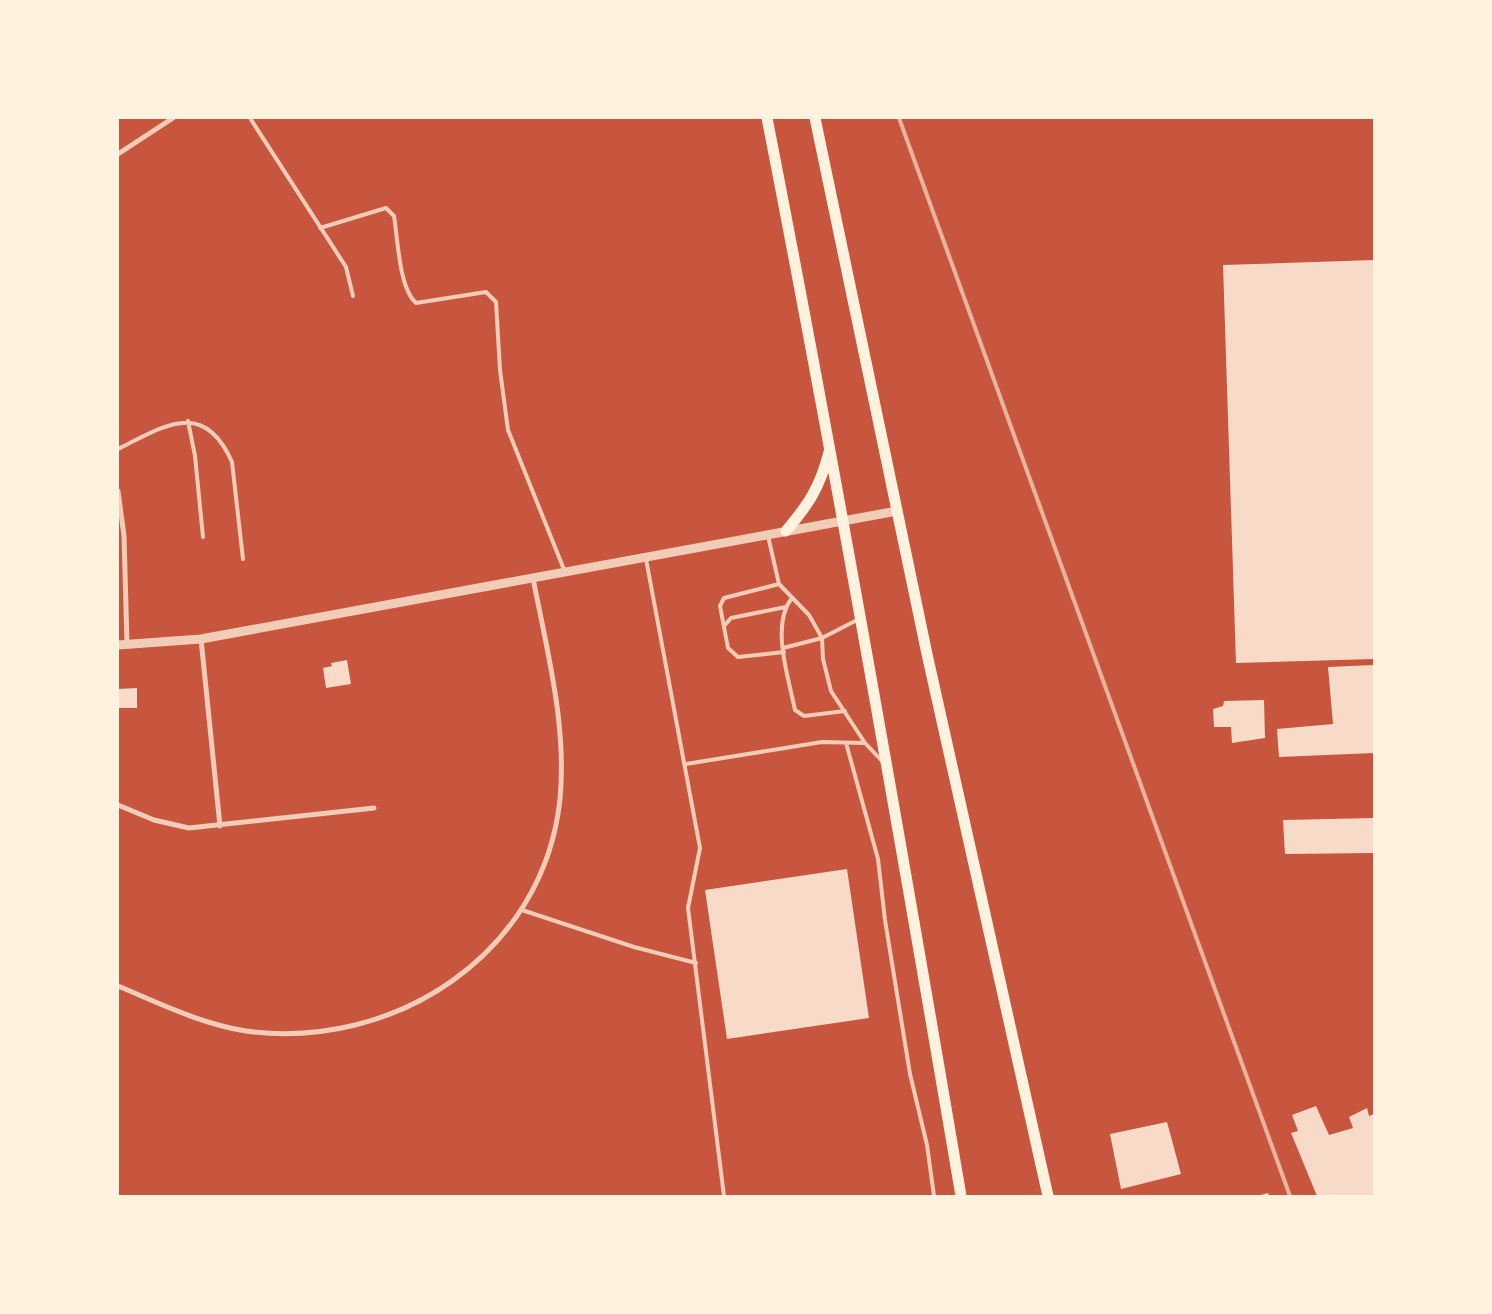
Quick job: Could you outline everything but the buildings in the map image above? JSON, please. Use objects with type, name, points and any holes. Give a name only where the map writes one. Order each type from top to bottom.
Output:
[{"type":"main road","points":[[767,118],[844,520],[961,1196]]},
{"type":"main road","points":[[815,118],[896,511],[1048,1196]]},
{"type":"main road","points":[[786,531],[812,500],[820,484],[830,448]]},
{"type":"street","points":[[118,154],[173,118]]},
{"type":"street","points":[[118,491],[123,520],[124,544],[122,645],[201,639],[896,511]]},
{"type":"street","points":[[118,986],[194,1017],[244,1030],[308,1034],[346,1028],[398,1012],[444,987],[468,969],[494,945],[522,910],[547,854],[557,816],[561,775],[561,732],[533,578]]},
{"type":"street","points":[[201,639],[220,826]]},
{"type":"street","points":[[118,805],[171,825],[189,828],[374,808]]},
{"type":"lane","points":[[250,118],[346,267],[352,296]]},
{"type":"lane","points":[[320,228],[386,208],[394,216],[408,296],[416,303],[486,292],[496,302],[500,370],[508,430],[565,572]]},
{"type":"lane","points":[[118,449],[164,427],[188,422],[200,423],[213,434],[224,446],[232,462],[243,559]]},
{"type":"lane","points":[[188,422],[195,456],[203,537]]},
{"type":"lane","points":[[767,534],[779,584],[809,615],[822,638],[823,659],[831,691],[864,743],[885,765]]},
{"type":"lane","points":[[118,543],[124,544]]},
{"type":"lane","points":[[646,556],[686,764],[700,848],[688,908],[724,1196]]},
{"type":"lane","points":[[779,584],[724,598],[720,606],[728,648],[738,657],[783,650],[822,638],[860,619]]},
{"type":"lane","points":[[792,598],[786,607],[781,626],[783,650],[794,710],[804,716],[820,716],[845,711]]},
{"type":"lane","points":[[724,627],[731,618],[786,607]]},
{"type":"lane","points":[[686,764],[822,742],[864,743]]},
{"type":"lane","points":[[846,743],[878,859],[885,920],[910,1074],[927,1144],[934,1196]]},
{"type":"lane","points":[[522,910],[634,947],[696,963]]},
{"type":"railway","points":[[899,118],[1290,1196]]}]
